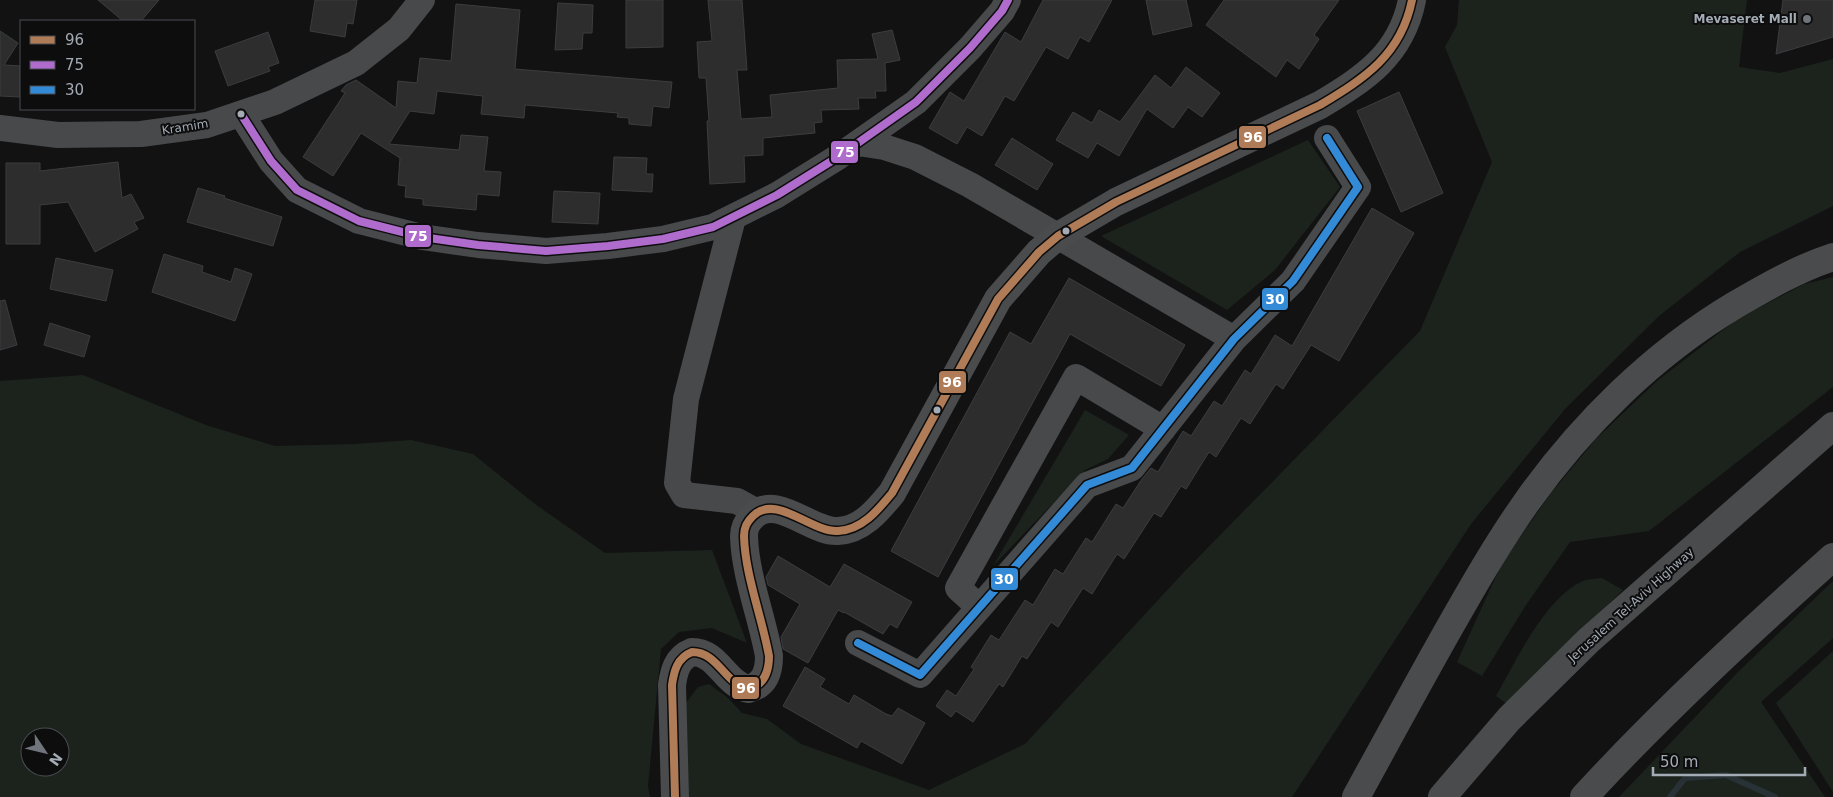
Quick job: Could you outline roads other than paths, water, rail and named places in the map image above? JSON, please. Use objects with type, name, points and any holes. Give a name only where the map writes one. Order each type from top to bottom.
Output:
[{"type":"main road","points":[[675,797],[672,685],[673,674],[681,659],[692,652],[705,654],[734,683],[748,689],[760,684],[767,672],[769,656],[746,557],[744,534],[746,523],[758,512],[769,508],[784,512],[825,530],[838,531],[857,526],[873,515],[892,493],[998,299],[1039,252],[1058,236],[1116,202],[1320,105],[1352,86],[1378,65],[1395,44],[1403,30],[1412,0]]},
{"type":"main road","points":[[1356,797],[1488,561],[1526,503],[1568,449],[1613,400],[1701,323],[1760,280],[1833,239]]},
{"type":"main road","points":[[1676,346],[1713,318],[1767,286],[1833,257]]},
{"type":"main road","name":"Jerusalem Tel-Aviv Highway","points":[[1442,797],[1509,720],[1582,647],[1833,426]]},
{"type":"main road","points":[[1584,797],[1670,708],[1833,557]]},
{"type":"street","name":"Kramim","points":[[0,128],[58,135],[141,134],[207,125],[276,102],[356,63],[399,30],[422,0]]},
{"type":"street","points":[[241,114],[271,161],[297,190],[359,222],[422,237],[478,245],[546,251],[663,239],[713,227],[733,218],[777,195],[838,157],[916,102],[970,48],[1002,11],[1008,0]]},
{"type":"street","points":[[858,643],[920,674],[1087,485],[1132,468],[1234,339],[1293,281],[1358,188],[1327,138]]},
{"type":"street","points":[[858,143],[884,147],[915,157],[970,185],[1234,339]]},
{"type":"street","points":[[733,218],[686,398],[677,483],[684,495],[737,501],[758,512]]},
{"type":"street","points":[[979,607],[958,588],[1076,377],[1163,429]]},
{"type":"waterway","points":[[1670,797],[1685,778],[1726,775],[1775,797]]},
{"type":"place","name":"Mevaseret Mall","points":[[1807,19]]}]
